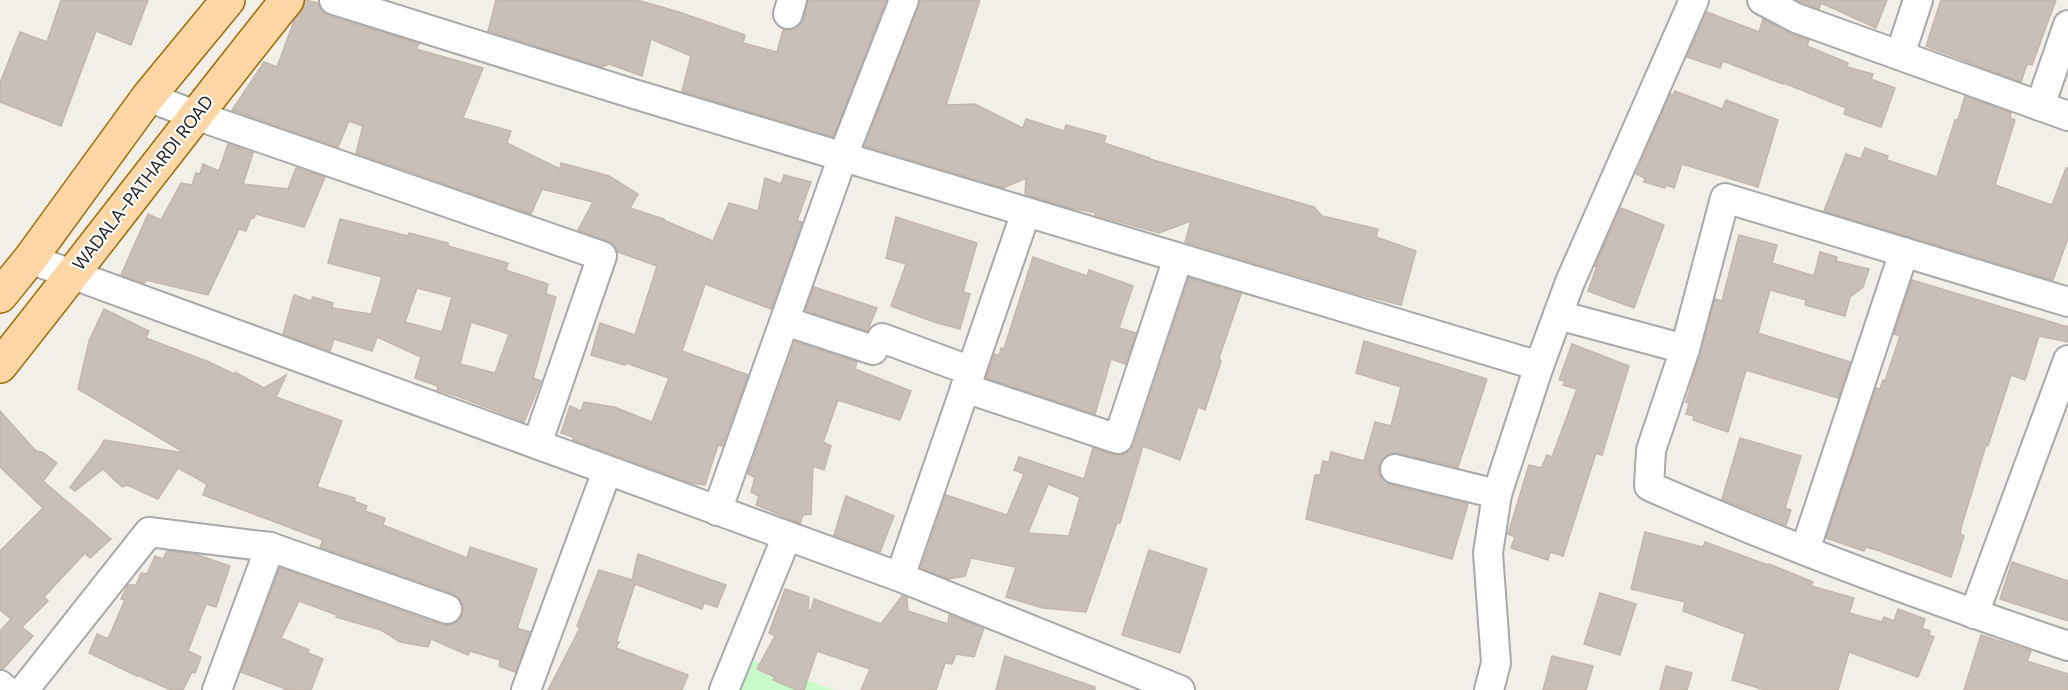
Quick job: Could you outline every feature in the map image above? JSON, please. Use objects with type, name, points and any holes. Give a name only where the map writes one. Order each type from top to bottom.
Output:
[{"type":"main road","points":[[0,296],[30,259],[148,97],[228,0]]},
{"type":"main road","name":"WADALA-PATHARDI ROAD","points":[[0,366],[287,0]]},
{"type":"street","points":[[334,0],[634,94],[1539,366]]},
{"type":"street","points":[[717,511],[843,156],[904,0]]},
{"type":"street","points":[[1489,690],[1496,663],[1488,553],[1497,494],[1539,366],[1570,282],[1694,0]]},
{"type":"street","points":[[1762,0],[1796,18],[2068,116]]},
{"type":"street","points":[[1900,55],[1918,0]]},
{"type":"street","points":[[2040,106],[2068,25]]},
{"type":"street","points":[[148,97],[602,256],[537,444]]},
{"type":"street","points":[[2068,302],[1725,198],[1685,349],[1651,450],[1649,486],[1722,518],[1805,550],[1974,614],[2068,646]]},
{"type":"street","points":[[900,577],[1026,212]]},
{"type":"street","points":[[1805,550],[1904,252]]},
{"type":"street","points":[[785,321],[878,344],[1118,439],[1179,258]]},
{"type":"street","points":[[30,259],[900,577],[1179,690]]},
{"type":"street","points":[[1558,315],[1685,349]]},
{"type":"street","points":[[1974,614],[2068,360]]},
{"type":"street","points":[[1395,469],[1497,494]]},
{"type":"street","points":[[526,690],[607,471]]},
{"type":"street","points":[[24,690],[149,532],[270,547],[447,609]]},
{"type":"street","points":[[724,690],[787,536]]},
{"type":"street","points":[[224,688],[270,547]]},
{"type":"street","points":[[0,685],[6,690]]},
{"type":"green space","points":[[739,655],[834,690],[724,690]]},
{"type":"building","points":[[61,0],[148,0],[131,45],[96,31],[61,126],[0,102],[0,83],[20,32],[47,42]]},
{"type":"building","points":[[305,0],[318,3],[322,11],[329,16],[419,44],[416,49],[483,68],[463,118],[511,131],[507,143],[560,169],[561,163],[609,176],[638,194],[630,208],[664,219],[713,241],[729,203],[758,211],[765,178],[781,184],[784,175],[811,182],[797,221],[802,222],[771,309],[705,284],[682,351],[748,375],[722,446],[718,445],[705,485],[691,483],[573,440],[573,437],[561,433],[570,406],[581,411],[584,402],[614,407],[652,422],[669,378],[626,363],[625,365],[591,355],[600,323],[635,335],[657,266],[618,252],[608,241],[578,230],[593,202],[542,189],[531,214],[356,153],[363,126],[349,121],[338,147],[232,110],[264,62],[277,67],[294,21],[302,11]]},
{"type":"building","points":[[496,0],[637,0],[745,35],[743,43],[777,52],[783,30],[793,30],[804,19],[808,0],[886,0],[833,137],[682,91],[691,56],[651,39],[642,76],[609,64],[602,67],[488,31]]},
{"type":"building","points":[[920,0],[980,0],[946,105],[975,104],[1023,128],[1026,119],[1064,131],[1066,125],[1106,136],[1104,143],[1150,159],[1314,207],[1322,216],[1378,229],[1376,237],[1416,251],[1401,305],[1185,242],[1191,221],[1159,233],[1025,194],[1026,178],[1003,188],[865,146]]},
{"type":"building","points":[[1797,0],[1887,0],[1876,28],[1821,3],[1819,9]]},
{"type":"building","points":[[1941,0],[2056,0],[2032,65],[2027,64],[2021,82],[1926,46]]},
{"type":"building","points":[[1707,12],[1759,32],[1763,19],[1788,33],[1809,40],[1807,46],[1848,63],[1847,67],[1873,74],[1871,79],[1895,88],[1881,127],[1844,114],[1846,108],[1784,83],[1723,61],[1720,68],[1687,57]]},
{"type":"building","points":[[1675,91],[1722,109],[1726,100],[1778,120],[1758,187],[1682,164],[1674,188],[1644,182],[1645,178],[1636,174],[1670,94],[1673,95]]},
{"type":"building","points":[[1965,96],[2011,113],[2010,118],[2015,120],[1995,185],[2052,205],[2066,168],[2068,168],[2068,238],[2053,280],[1824,211],[1846,154],[1861,159],[1865,148],[1888,156],[1887,160],[1937,177]]},
{"type":"building","points":[[228,144],[253,153],[243,184],[288,189],[296,168],[325,177],[304,227],[256,214],[254,218],[251,218],[246,231],[239,229],[208,295],[146,280],[144,283],[121,275],[148,214],[161,220],[181,183],[192,185],[196,173],[200,174],[203,164],[219,171]]},
{"type":"building","points":[[1621,208],[1664,225],[1634,308],[1588,291],[1597,266],[1595,266]]},
{"type":"building","points":[[896,217],[977,243],[963,292],[970,294],[960,329],[891,306],[906,264],[886,258]]},
{"type":"building","points":[[340,219],[408,236],[409,233],[448,243],[448,246],[508,263],[506,270],[548,284],[546,294],[556,297],[533,378],[541,381],[524,422],[437,390],[438,386],[415,378],[421,357],[377,337],[372,351],[334,339],[330,351],[283,334],[294,295],[311,301],[313,297],[333,303],[332,308],[371,314],[382,277],[328,263]],"holes":[[[417,288],[452,297],[442,332],[405,322]],[[471,322],[509,334],[495,373],[460,364]]]},
{"type":"building","points":[[1739,235],[1777,245],[1772,263],[1814,276],[1820,252],[1837,257],[1836,261],[1869,269],[1863,287],[1850,297],[1845,316],[1805,305],[1806,300],[1770,290],[1758,333],[1850,362],[1838,398],[1746,370],[1728,432],[1693,420],[1694,416],[1686,414],[1689,403],[1686,402],[1715,299],[1722,301]]},
{"type":"building","points":[[1033,257],[1087,276],[1089,270],[1133,286],[1119,328],[1136,333],[1125,364],[1111,359],[1095,414],[986,378],[995,354],[999,356],[1001,348],[1004,349]]},
{"type":"building","points":[[1189,278],[1241,294],[1219,358],[1221,361],[1205,410],[1198,407],[1180,460],[1143,446],[1120,523],[1117,523],[1086,612],[1043,608],[1006,597],[1016,567],[971,558],[965,576],[948,579],[921,568],[946,495],[1007,515],[1024,474],[1014,470],[1019,457],[1084,479],[1093,448],[1113,455],[1122,455],[1134,444]],"holes":[[[1048,484],[1080,497],[1069,536],[1028,533]]]},
{"type":"building","points":[[1912,280],[2068,327],[2068,342],[2039,336],[2025,380],[2011,375],[1988,446],[1986,445],[1961,528],[1960,534],[1964,536],[1951,577],[1880,551],[1866,547],[1864,551],[1826,538],[1876,388],[1880,389],[1883,380],[1885,381],[1900,336],[1894,334]]},
{"type":"building","points":[[814,287],[877,308],[867,331],[806,310]]},
{"type":"building","points":[[104,309],[149,331],[146,338],[234,374],[235,372],[264,388],[286,375],[276,397],[342,421],[317,487],[355,498],[354,501],[367,506],[365,511],[385,518],[383,525],[467,558],[470,547],[537,569],[517,628],[530,632],[515,672],[499,666],[500,660],[470,651],[468,655],[431,639],[428,647],[400,642],[381,630],[336,617],[337,615],[299,601],[281,638],[323,659],[311,690],[288,690],[241,672],[280,568],[442,625],[451,625],[458,621],[463,614],[463,605],[452,593],[320,547],[323,540],[203,495],[207,484],[178,468],[158,499],[127,485],[122,487],[103,469],[75,491],[70,487],[104,440],[185,453],[78,389],[89,341]]},
{"type":"building","points":[[1364,341],[1487,379],[1458,467],[1398,453],[1390,453],[1384,457],[1379,466],[1379,474],[1391,485],[1468,504],[1452,559],[1306,519],[1315,475],[1320,475],[1323,461],[1329,462],[1331,452],[1364,461],[1375,422],[1391,426],[1401,387],[1356,373]]},
{"type":"building","points":[[795,342],[857,362],[855,369],[911,391],[900,420],[838,400],[823,442],[831,446],[824,470],[813,466],[811,514],[803,515],[800,523],[756,505],[759,496],[751,492],[755,477],[748,474]]},
{"type":"building","points":[[1572,344],[1629,366],[1602,455],[1596,453],[1563,556],[1550,552],[1548,560],[1511,548],[1515,537],[1508,534],[1529,465],[1541,468],[1547,455],[1552,457],[1577,389],[1563,385],[1565,381],[1559,380]]},
{"type":"building","points":[[0,411],[36,451],[42,452],[57,463],[43,481],[111,539],[90,558],[85,553],[44,597],[48,601],[22,627],[33,636],[3,669],[0,669],[0,631],[11,619],[0,610],[0,551],[43,508],[0,467]]},
{"type":"building","points":[[1740,438],[1801,456],[1785,508],[1791,510],[1786,525],[1722,499]]},
{"type":"building","points":[[846,496],[894,516],[880,552],[834,535]]},
{"type":"building","points":[[1645,532],[1703,547],[1705,542],[1769,564],[1813,582],[1811,586],[1854,598],[1849,613],[1882,622],[1884,617],[1894,621],[1898,609],[1925,619],[1922,628],[1930,631],[1929,635],[1934,637],[1918,677],[1849,652],[1838,690],[1765,690],[1732,680],[1745,634],[1683,611],[1685,602],[1631,589]]},
{"type":"building","points":[[1149,550],[1207,569],[1180,653],[1122,635]]},
{"type":"building","points":[[167,551],[198,555],[230,566],[216,607],[206,604],[188,651],[201,657],[195,673],[192,672],[183,690],[171,690],[89,653],[97,634],[108,639],[125,600],[121,599],[127,586],[136,585],[141,573],[147,574],[155,556],[163,559]]},
{"type":"building","points":[[638,554],[726,585],[717,607],[704,603],[702,609],[635,584],[616,648],[688,675],[682,690],[548,690],[580,628],[577,626],[599,570],[632,580]]},
{"type":"building","points":[[2012,562],[2068,581],[2068,621],[2000,599]]},
{"type":"building","points":[[785,589],[809,597],[808,610],[811,610],[814,599],[881,624],[902,596],[907,598],[908,611],[948,624],[949,615],[984,628],[974,657],[956,654],[952,664],[945,663],[936,690],[861,690],[870,669],[817,651],[804,690],[797,690],[773,680],[775,677],[757,669],[775,636],[769,633]]},
{"type":"building","points":[[1600,593],[1636,604],[1620,655],[1584,644]]},
{"type":"building","points":[[1981,635],[2031,651],[2027,661],[2068,674],[2068,690],[1964,690]]},
{"type":"building","points":[[1005,656],[1095,687],[1095,690],[996,690]]},
{"type":"building","points":[[1552,656],[1593,666],[1586,690],[1543,690]]},
{"type":"building","points":[[1666,666],[1692,673],[1687,690],[1660,690]]}]
